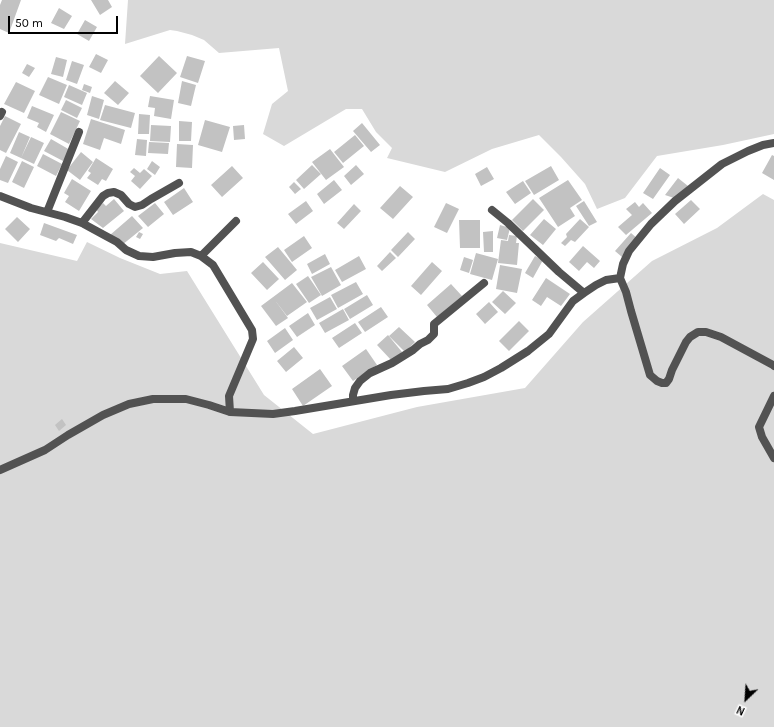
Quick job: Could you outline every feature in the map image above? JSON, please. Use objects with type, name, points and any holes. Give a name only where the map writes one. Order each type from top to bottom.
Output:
[{"type":"street","points":[[47,212],[79,132]]},
{"type":"street","points":[[774,143],[753,149],[722,164],[675,201],[651,224],[629,251],[623,264],[620,278],[626,292],[650,374],[657,381],[666,383],[686,342],[690,337],[698,332],[706,332],[721,337],[774,366]]},
{"type":"street","points":[[82,223],[103,196],[108,193],[114,192],[121,195],[129,204],[136,207],[179,183]]},
{"type":"street","points":[[0,196],[31,208],[82,223],[111,239],[126,250],[139,256],[153,258],[175,253],[191,252],[201,256],[212,265],[252,330],[252,339],[230,396],[230,412]]},
{"type":"street","points":[[492,210],[508,222],[559,272],[584,293]]},
{"type":"street","points":[[201,256],[236,221]]},
{"type":"street","points":[[0,470],[45,450],[103,415],[129,404],[152,399],[186,399],[230,412],[273,414],[295,412],[424,391],[448,389],[468,383],[484,377],[528,351],[549,334],[573,301],[584,293],[606,280],[620,278]]},
{"type":"street","points":[[353,402],[352,396],[360,381],[370,373],[392,363],[428,340],[434,334],[434,324],[484,283]]},
{"type":"street","points":[[774,396],[759,427],[762,437],[774,458]]},
{"type":"shaded area","points":[[128,0],[774,0],[774,134],[723,145],[657,156],[625,198],[597,209],[585,184],[539,135],[492,149],[445,172],[387,158],[392,148],[376,132],[362,109],[346,109],[284,146],[263,134],[272,104],[288,91],[279,48],[219,53],[204,40],[192,35],[170,30],[125,44]]},
{"type":"shaded area","points":[[763,194],[774,200],[774,727],[0,727],[0,243],[77,261],[87,242],[120,258],[160,274],[187,271],[264,395],[313,434],[417,407],[525,388],[583,322],[652,261],[717,228]]},
{"type":"building","points":[[2,0],[21,0],[9,33],[0,29],[0,5]]},
{"type":"building","points":[[91,0],[108,0],[112,7],[100,15]]},
{"type":"building","points":[[59,8],[72,16],[64,29],[51,23]]},
{"type":"building","points":[[85,20],[97,27],[89,41],[77,34]]},
{"type":"building","points":[[96,54],[108,60],[101,73],[89,67]]},
{"type":"building","points":[[159,56],[177,73],[158,93],[140,76]]},
{"type":"building","points":[[187,56],[205,61],[198,83],[180,77]]},
{"type":"building","points":[[56,57],[67,60],[63,77],[51,74]]},
{"type":"building","points":[[72,61],[84,65],[77,84],[66,80]]},
{"type":"building","points":[[27,64],[35,68],[29,77],[22,73]]},
{"type":"building","points":[[48,77],[67,85],[59,104],[39,95]]},
{"type":"building","points":[[115,81],[129,93],[118,105],[104,93]]},
{"type":"building","points":[[182,81],[196,85],[191,106],[178,103]]},
{"type":"building","points":[[16,82],[35,91],[24,113],[4,104]]},
{"type":"building","points":[[84,84],[92,87],[90,93],[82,90]]},
{"type":"building","points":[[69,85],[87,93],[82,105],[64,97]]},
{"type":"building","points":[[92,96],[104,100],[99,119],[87,115]]},
{"type":"building","points":[[150,96],[174,100],[171,119],[154,116],[155,108],[148,107]]},
{"type":"building","points":[[66,100],[82,108],[77,118],[61,110]]},
{"type":"building","points":[[105,105],[135,113],[131,128],[100,120]]},
{"type":"building","points":[[32,106],[54,115],[46,132],[37,127],[39,123],[27,118]]},
{"type":"building","points":[[61,112],[80,121],[69,144],[50,134]]},
{"type":"building","points":[[139,114],[150,115],[149,134],[138,134]]},
{"type":"building","points":[[5,116],[21,124],[6,153],[0,150],[0,126]]},
{"type":"building","points":[[91,119],[125,130],[121,144],[104,138],[100,150],[83,144]]},
{"type":"building","points":[[205,120],[230,127],[222,152],[198,145]]},
{"type":"building","points":[[179,121],[192,122],[191,141],[179,141]]},
{"type":"building","points":[[362,123],[380,145],[371,152],[353,131]]},
{"type":"building","points":[[151,125],[171,126],[170,142],[150,141]]},
{"type":"building","points":[[244,125],[245,139],[234,140],[233,126]]},
{"type":"building","points":[[19,132],[30,137],[21,158],[10,153]]},
{"type":"building","points":[[355,135],[364,146],[343,163],[334,152]]},
{"type":"building","points":[[31,137],[44,143],[34,164],[21,158]]},
{"type":"building","points":[[51,139],[70,150],[63,161],[44,151]]},
{"type":"building","points":[[137,139],[147,140],[146,156],[135,155]]},
{"type":"building","points":[[149,142],[169,143],[168,154],[148,153]]},
{"type":"building","points":[[177,144],[193,145],[192,168],[176,167]]},
{"type":"building","points":[[330,149],[344,167],[326,180],[312,162]]},
{"type":"building","points":[[81,152],[93,162],[80,180],[67,170]]},
{"type":"building","points":[[43,154],[62,164],[56,176],[37,166]]},
{"type":"building","points":[[772,155],[774,156],[774,180],[762,173]]},
{"type":"building","points":[[6,156],[18,162],[8,183],[0,180],[0,169]]},
{"type":"building","points":[[96,158],[113,169],[106,181],[102,179],[98,185],[87,178],[91,173],[88,171]]},
{"type":"building","points":[[22,161],[34,167],[24,188],[12,182]]},
{"type":"building","points":[[152,161],[160,167],[155,175],[147,169]]},
{"type":"building","points":[[312,165],[321,174],[304,189],[296,180]]},
{"type":"building","points":[[356,165],[364,174],[351,185],[344,176]]},
{"type":"building","points":[[232,166],[243,178],[222,197],[211,185]]},
{"type":"building","points":[[551,166],[559,180],[534,195],[525,181]]},
{"type":"building","points":[[487,167],[494,179],[481,186],[475,174]]},
{"type":"building","points":[[134,168],[140,173],[144,169],[152,176],[140,189],[131,181],[135,176],[130,172]]},
{"type":"building","points":[[660,168],[670,175],[653,199],[643,193]]},
{"type":"building","points":[[678,178],[688,186],[674,198],[665,195]]},
{"type":"building","points":[[72,179],[91,191],[79,211],[65,202],[69,196],[64,193]]},
{"type":"building","points":[[334,180],[342,190],[324,204],[317,194]]},
{"type":"building","points":[[568,180],[582,200],[570,208],[575,216],[558,227],[539,198]]},
{"type":"building","points":[[523,181],[531,193],[515,204],[506,192]]},
{"type":"building","points":[[294,182],[301,189],[295,194],[289,187]]},
{"type":"building","points":[[400,186],[413,197],[393,219],[380,208]]},
{"type":"building","points":[[184,188],[193,202],[173,215],[164,202]]},
{"type":"building","points":[[114,199],[124,211],[103,228],[91,219],[98,212],[96,209],[103,203],[106,206]]},
{"type":"building","points":[[533,199],[544,210],[523,231],[512,220]]},
{"type":"building","points":[[691,200],[700,209],[684,224],[675,214]]},
{"type":"building","points":[[306,201],[313,211],[296,224],[288,214]]},
{"type":"building","points":[[584,201],[597,222],[589,226],[576,206]]},
{"type":"building","points":[[635,202],[639,207],[643,203],[652,213],[626,235],[618,227],[632,215],[626,209]]},
{"type":"building","points":[[155,203],[164,214],[148,227],[138,216]]},
{"type":"building","points":[[446,203],[459,209],[447,233],[434,227]]},
{"type":"building","points":[[354,204],[361,211],[344,229],[337,223]]},
{"type":"building","points":[[132,216],[143,228],[122,245],[110,235]]},
{"type":"building","points":[[17,217],[30,229],[18,242],[5,229]]},
{"type":"building","points":[[544,219],[556,229],[543,245],[530,235]]},
{"type":"building","points":[[580,219],[589,227],[575,242],[571,240],[565,246],[561,243],[567,237],[566,234]]},
{"type":"building","points":[[459,220],[480,220],[480,248],[460,248]]},
{"type":"building","points":[[44,223],[77,235],[73,244],[59,238],[56,241],[40,235]]},
{"type":"building","points":[[500,225],[510,228],[507,240],[497,238]]},
{"type":"building","points":[[493,231],[493,252],[484,252],[483,232]]},
{"type":"building","points":[[139,232],[143,234],[140,239],[136,237]]},
{"type":"building","points":[[408,232],[415,239],[398,257],[391,250]]},
{"type":"building","points":[[631,233],[638,239],[622,257],[615,251]]},
{"type":"building","points":[[509,235],[517,236],[516,243],[519,243],[517,265],[498,263],[501,240],[508,241]]},
{"type":"building","points":[[304,236],[312,248],[292,262],[284,250]]},
{"type":"building","points":[[583,246],[600,261],[594,268],[587,262],[579,271],[569,262]]},
{"type":"building","points":[[278,247],[297,270],[285,280],[265,257]]},
{"type":"building","points":[[390,252],[396,258],[382,271],[377,266]]},
{"type":"building","points":[[476,253],[498,259],[492,280],[470,274]]},
{"type":"building","points":[[325,254],[330,264],[312,274],[307,264]]},
{"type":"building","points":[[359,256],[366,269],[342,282],[335,270]]},
{"type":"building","points":[[535,256],[543,260],[533,278],[525,273]]},
{"type":"building","points":[[464,257],[473,260],[469,273],[460,270]]},
{"type":"building","points":[[263,262],[279,279],[267,290],[251,273]]},
{"type":"building","points":[[432,262],[442,271],[421,295],[411,286]]},
{"type":"building","points":[[500,265],[522,269],[517,293],[496,289]]},
{"type":"building","points":[[331,267],[341,285],[322,296],[311,277]]},
{"type":"building","points":[[308,276],[321,295],[309,303],[296,284]]},
{"type":"building","points":[[546,278],[570,294],[561,306],[547,297],[541,306],[532,300]]},
{"type":"building","points":[[356,282],[363,294],[338,308],[331,295]]},
{"type":"building","points":[[292,283],[307,302],[287,316],[274,299],[288,318],[276,326],[261,306]]},
{"type":"building","points":[[451,284],[462,296],[437,317],[427,305]]},
{"type":"building","points":[[503,291],[516,303],[505,314],[492,302]]},
{"type":"building","points":[[367,295],[373,305],[350,319],[344,309]]},
{"type":"building","points":[[330,297],[337,309],[317,320],[310,308]]},
{"type":"building","points":[[489,302],[498,312],[485,324],[476,314]]},
{"type":"building","points":[[381,307],[388,317],[365,332],[358,322]]},
{"type":"building","points":[[343,309],[349,320],[325,333],[319,323]]},
{"type":"building","points":[[308,313],[315,325],[297,337],[289,326]]},
{"type":"building","points":[[519,321],[529,331],[509,351],[499,341]]},
{"type":"building","points":[[355,323],[362,333],[339,348],[332,338]]},
{"type":"building","points":[[399,327],[415,342],[405,352],[389,336]]},
{"type":"building","points":[[285,328],[293,340],[275,353],[267,341]]},
{"type":"building","points":[[388,335],[402,352],[392,361],[377,345]]},
{"type":"building","points":[[294,347],[303,358],[286,372],[277,361]]},
{"type":"building","points":[[366,349],[377,365],[353,381],[342,366]]},
{"type":"building","points":[[320,369],[332,386],[303,406],[292,389]]},
{"type":"building","points":[[62,419],[66,425],[59,431],[55,425]]}]
